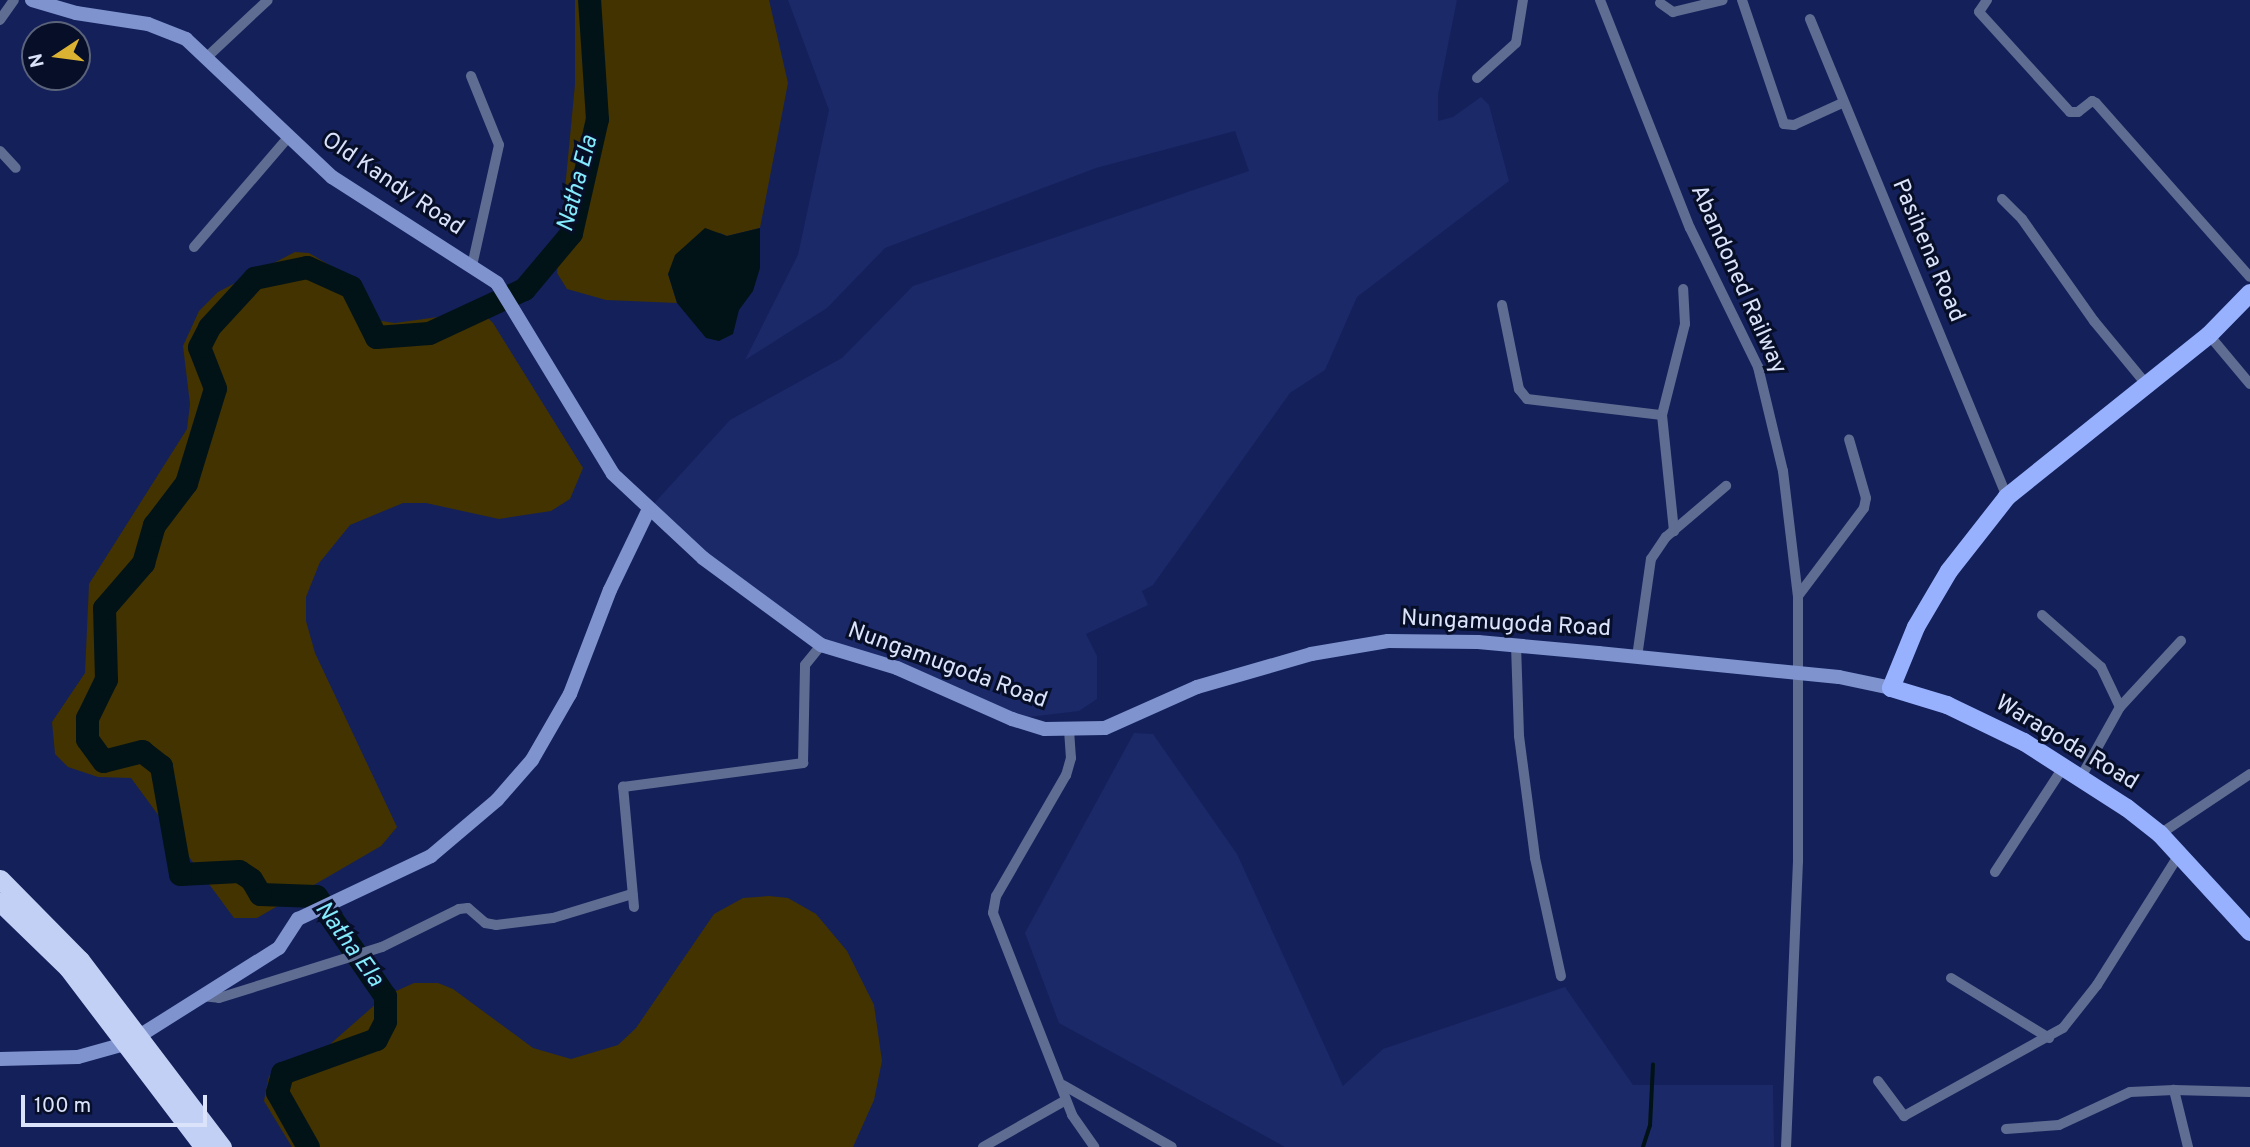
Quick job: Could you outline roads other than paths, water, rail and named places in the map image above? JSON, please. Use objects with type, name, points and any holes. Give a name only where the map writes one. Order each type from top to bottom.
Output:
[{"type":"highway","points":[[0,879],[80,960],[204,1147]]},
{"type":"highway","points":[[0,902],[68,968],[134,1039],[222,1147]]},
{"type":"main road","points":[[1891,688],[1916,627],[1949,571],[2007,497],[2209,335],[2250,293]]},
{"type":"main road","name":"Waragoda Road","points":[[1891,688],[1947,705],[2081,777],[2160,834],[2246,921]]},
{"type":"street","points":[[0,20],[15,0]]},
{"type":"street","name":"Old Kandy Road","points":[[32,0],[57,9],[166,29],[207,57],[287,139],[350,189],[497,284],[592,444],[613,474],[649,509]]},
{"type":"street","points":[[207,57],[268,0]]},
{"type":"street","points":[[1477,78],[1516,43],[1522,0]]},
{"type":"street","name":"Abandoned Railway","points":[[1600,0],[1690,228],[1758,367],[1783,471],[1798,596],[1798,860],[1786,1147]]},
{"type":"street","points":[[1660,3],[1674,12],[1723,0]]},
{"type":"street","points":[[1742,0],[1784,124],[1794,125],[1842,103]]},
{"type":"street","points":[[1987,0],[1979,12],[2070,112],[2078,112],[2092,101],[2096,103],[2250,278]]},
{"type":"street","name":"Pasihena Road","points":[[1810,19],[1842,103],[2007,497]]},
{"type":"street","points":[[471,76],[499,145],[472,266]]},
{"type":"street","points":[[194,247],[287,139]]},
{"type":"street","points":[[0,151],[16,168]]},
{"type":"street","points":[[2002,199],[2022,219],[2094,321],[2147,385]]},
{"type":"street","points":[[1674,531],[1662,415],[1685,324],[1683,289]]},
{"type":"street","points":[[1502,305],[1519,389],[1527,399],[1662,415]]},
{"type":"street","points":[[2209,335],[2250,384]]},
{"type":"street","points":[[1798,596],[1864,508],[1866,498],[1849,439]]},
{"type":"street","points":[[1637,657],[1651,559],[1674,531],[1727,486]]},
{"type":"street","points":[[0,1059],[78,1057],[134,1039],[199,995],[279,948],[298,919],[346,893],[431,856],[498,800],[532,760],[570,694],[610,590],[649,509]]},
{"type":"street","name":"Nungamugoda Road","points":[[649,509],[703,558],[821,645],[897,668],[1012,719],[1069,730],[1105,728],[1197,687],[1311,654],[1388,641],[1516,645],[1796,672],[1891,688]]},
{"type":"street","points":[[2042,615],[2101,667],[2120,707]]},
{"type":"street","points":[[2081,777],[2120,707],[2180,641]]},
{"type":"street","points":[[634,907],[624,787],[803,763],[805,664],[821,645]]},
{"type":"street","points":[[1516,645],[1519,736],[1535,858],[1561,976]]},
{"type":"street","points":[[1069,730],[1071,758],[1066,775],[996,895],[993,913],[1063,1085],[1066,1100],[1094,1147]]},
{"type":"street","points":[[1995,872],[2064,766]]},
{"type":"street","points":[[2160,834],[2250,774]]},
{"type":"street","points":[[1878,1081],[1904,1116],[2063,1028],[2097,985],[2179,855]]},
{"type":"street","points":[[199,995],[219,998],[331,964],[401,940],[437,916],[459,909],[468,908],[485,923],[496,925],[553,918],[632,894]]},
{"type":"street","points":[[1951,978],[2049,1038]]},
{"type":"street","points":[[1063,1085],[1172,1147]]},
{"type":"street","points":[[2174,1090],[2188,1147]]},
{"type":"street","points":[[2006,1129],[2059,1125],[2130,1092],[2250,1092]]},
{"type":"street","points":[[986,1146],[1066,1100]]},
{"type":"waterway","name":"Natha Ela","points":[[308,1147],[277,1092],[282,1073],[376,1039],[385,1021],[385,996],[316,896],[260,894],[251,879],[239,871],[180,874],[161,766],[142,751],[103,761],[87,739],[87,718],[106,679],[104,608],[143,563],[154,525],[186,483],[215,388],[199,347],[209,327],[254,278],[307,267],[351,287],[376,337],[429,333],[524,289],[571,233],[597,119],[589,0]]},
{"type":"waterway","points":[[1643,1147],[1650,1126],[1653,1065]]}]
